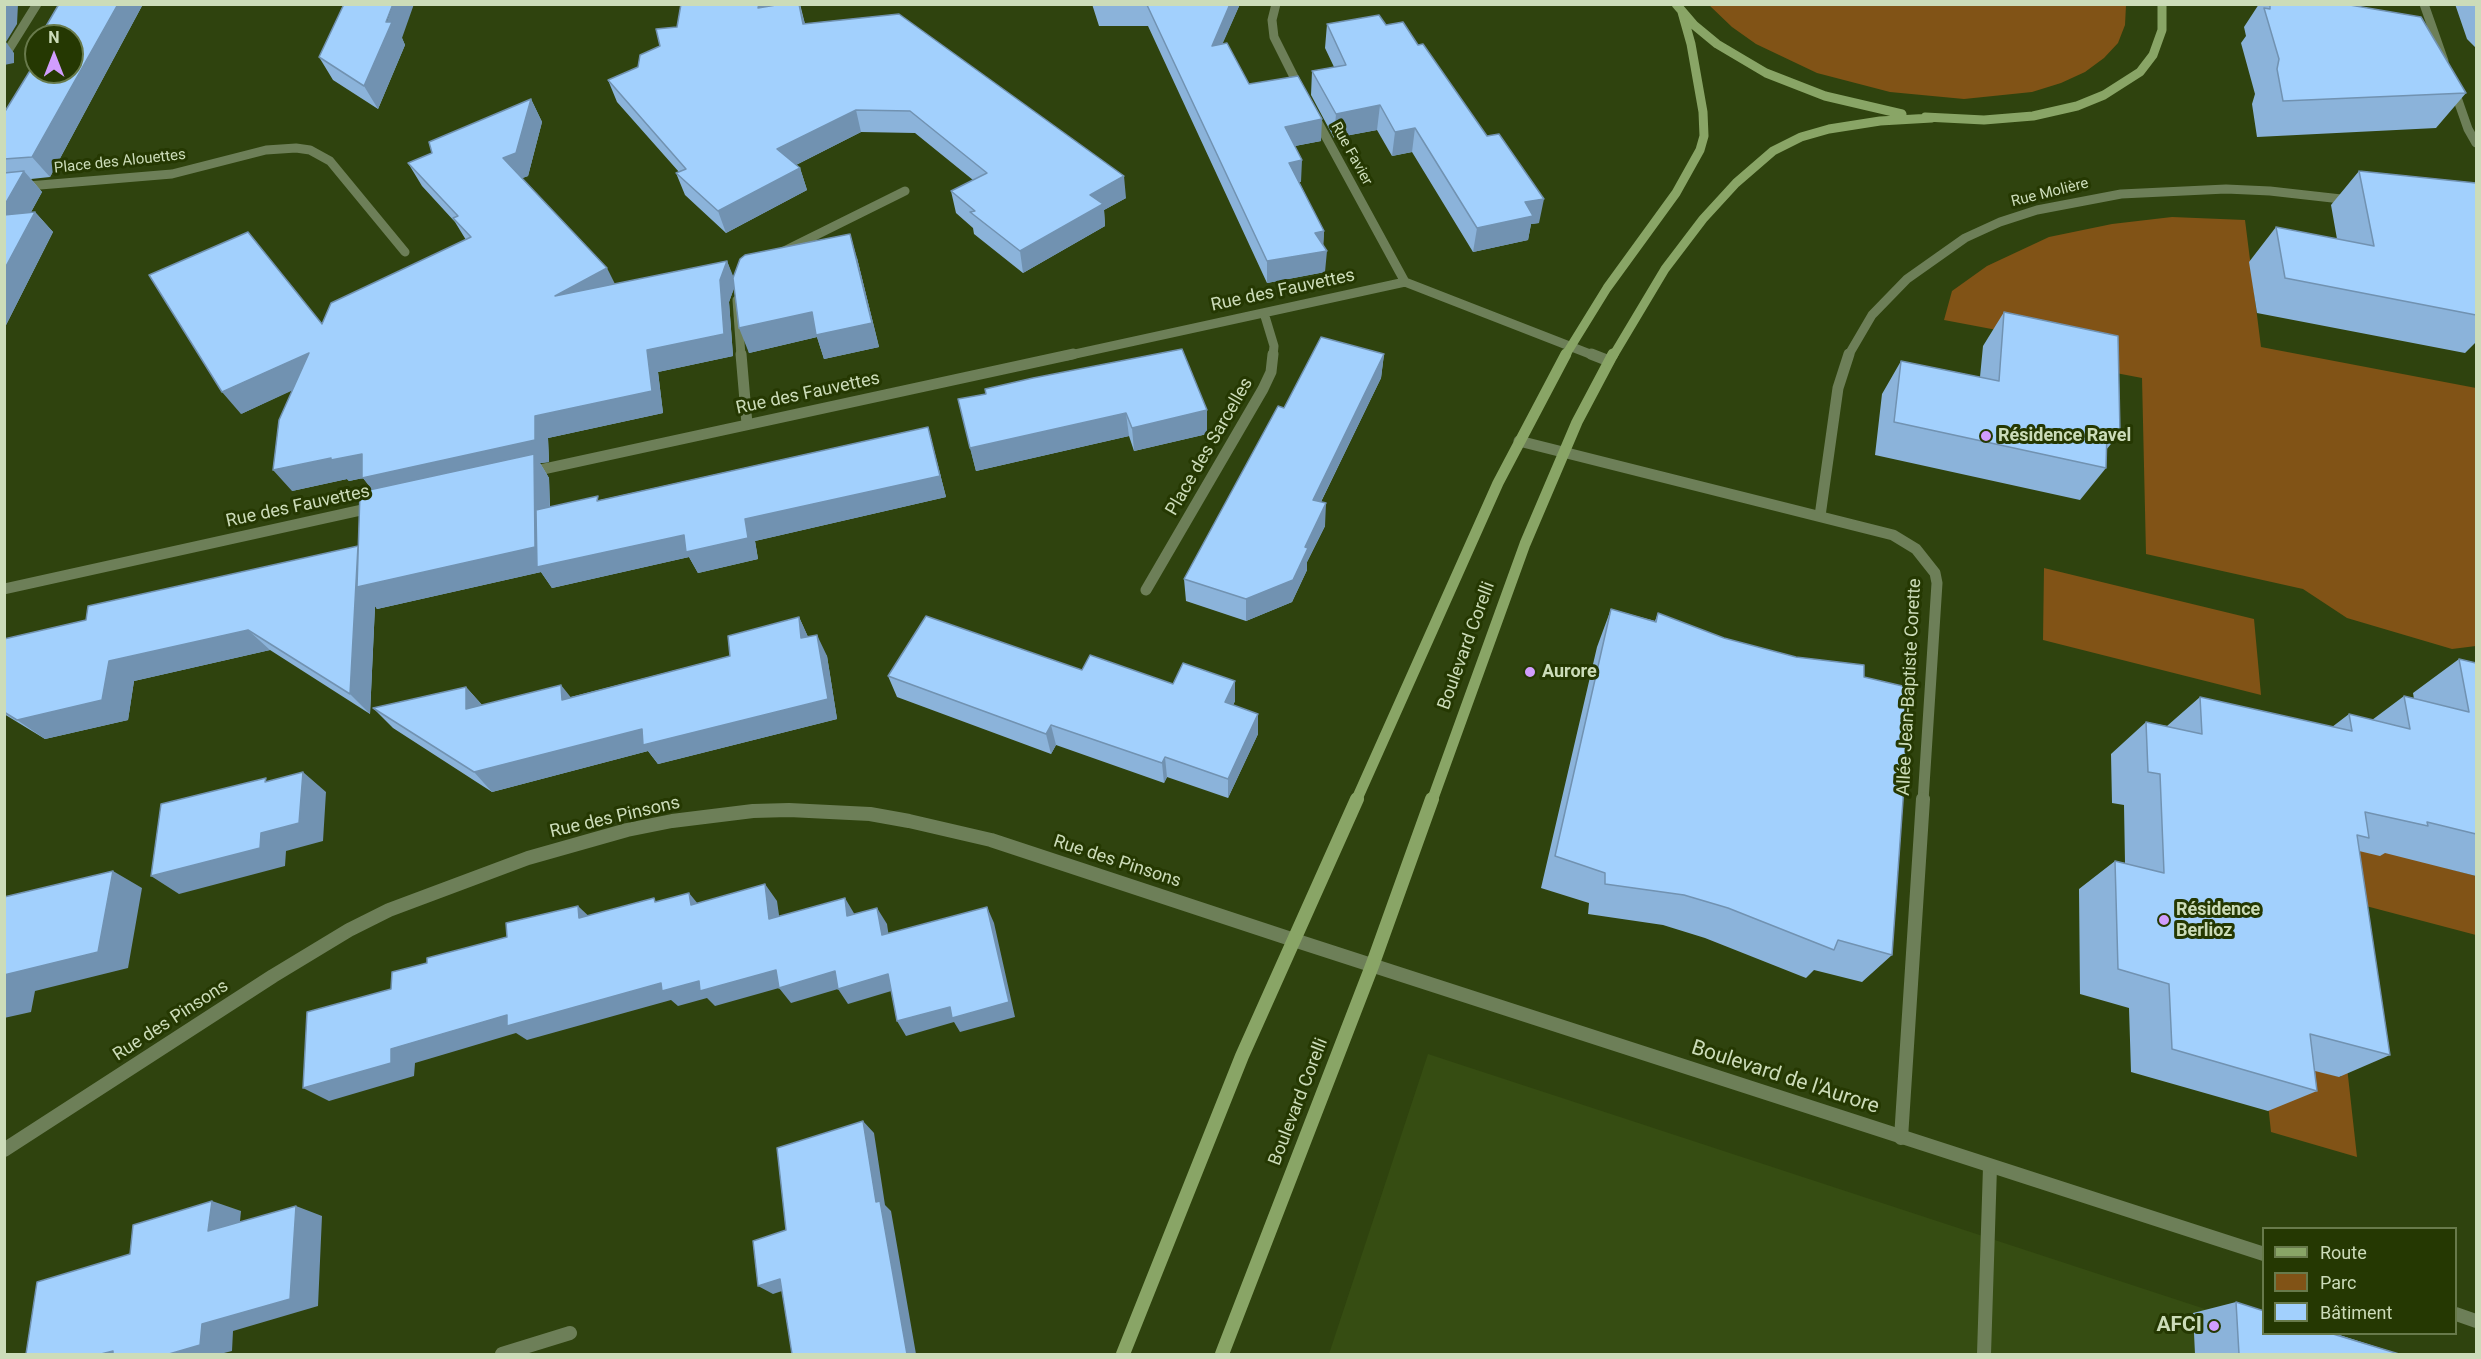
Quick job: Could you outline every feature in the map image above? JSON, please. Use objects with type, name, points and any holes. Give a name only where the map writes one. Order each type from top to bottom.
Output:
[{"type":"main road","points":[[1679,8],[1718,44],[1777,78],[1851,104],[1932,118],[1984,120],[2033,116],[2077,106],[2113,91],[2140,72],[2153,55],[2162,30],[2162,4]]},
{"type":"main road","name":"Boulevard Corelli","points":[[1123,1354],[1242,1056],[1519,441],[1570,346],[1607,288],[1676,193],[1700,150],[1704,136],[1703,111],[1691,44],[1679,8]]},
{"type":"main road","name":"Boulevard Corelli","points":[[1222,1354],[1372,966],[1525,544],[1564,452],[1609,361],[1651,290],[1691,234],[1736,183],[1773,151],[1795,140],[1829,129],[1880,121],[1932,118]]},
{"type":"street","points":[[4,57],[37,4]]},
{"type":"street","points":[[1276,4],[1272,20],[1274,37],[1304,96]]},
{"type":"street","points":[[2424,4],[2468,129],[2476,143]]},
{"type":"street","name":"Rue Favier","points":[[1309,106],[1405,282]]},
{"type":"street","name":"Place des Alouettes","points":[[4,188],[172,174],[266,150],[296,148],[310,150],[330,161],[405,252]]},
{"type":"street","name":"Rue Molière","points":[[1820,516],[1838,388],[1846,360],[1858,336],[1872,315],[1907,279],[1965,238],[2000,222],[2037,210],[2121,194],[2226,189],[2270,191],[2366,202]]},
{"type":"street","points":[[772,256],[905,192]]},
{"type":"street","points":[[1405,282],[1609,361]]},
{"type":"street","name":"Rue des Fauvettes","points":[[515,476],[1405,282]]},
{"type":"street","points":[[741,287],[736,302],[747,424]]},
{"type":"street","name":"Place des Sarcelles","points":[[1146,590],[1271,372],[1274,346],[1264,313]]},
{"type":"street","name":"Allée Jean-Baptiste Corette","points":[[1519,441],[1893,535],[1916,549],[1935,573],[1937,583],[1901,1138]]},
{"type":"street","name":"Rue des Fauvettes","points":[[4,589],[387,504]]},
{"type":"street","name":"Rue des Pinsons","points":[[4,1150],[273,976],[349,930],[379,915],[429,893],[528,858],[618,833],[672,821],[753,811],[789,810],[870,814],[909,821],[991,840],[1294,940]]},
{"type":"street","name":"Boulevard de l'Aurore","points":[[1294,940],[2262,1253]]},
{"type":"street","points":[[1984,1354],[1990,1167]]},
{"type":"street","points":[[2457,1314],[2476,1321]]},
{"type":"street","points":[[502,1354],[570,1333]]},
{"type":"shaded area","points":[[1428,1054],[2262,1328],[2262,1335],[2344,1354],[1329,1354]]},
{"type":"green space","points":[[1709,5],[2126,5],[2125,25],[2118,43],[2104,58],[2085,72],[2061,83],[2032,92],[1964,99],[1890,92],[1817,73],[1756,44],[1732,27]]},
{"type":"green space","points":[[2172,217],[2245,220],[2261,347],[2476,388],[2476,646],[2452,649],[2347,618],[2303,589],[2146,554],[2142,378],[2058,362],[2055,341],[1944,320],[1952,291],[1987,266],[2049,237],[2112,224]]},
{"type":"green space","points":[[2044,568],[2254,619],[2261,695],[2043,640]]},
{"type":"green space","points":[[2374,819],[2446,868],[2476,876],[2476,935],[2328,896],[2357,1157],[2271,1132],[2263,1057],[2341,1077],[2336,1045],[2262,888]]},
{"type":"building","points":[[59,4],[118,4],[84,64],[84,24],[47,24]]},
{"type":"building","points":[[344,4],[393,4],[386,22],[392,22],[364,86],[319,57]]},
{"type":"building","points":[[681,4],[759,4],[758,8],[799,4],[803,24],[899,14],[1124,176],[1090,195],[1103,204],[1020,251],[970,212],[975,211],[951,191],[987,173],[910,111],[856,110],[777,149],[800,168],[718,211],[676,173],[686,169],[608,80],[638,67],[640,55],[660,46],[656,29],[677,27]]},
{"type":"building","points":[[1097,4],[1230,4],[1212,46],[1227,43],[1249,84],[1298,76],[1322,119],[1285,127],[1302,160],[1289,163],[1324,231],[1315,233],[1327,251],[1267,261],[1147,5]]},
{"type":"building","points":[[2270,4],[2344,4],[2421,17],[2466,93],[2283,101],[2277,69],[2279,59],[2264,8],[2270,9]]},
{"type":"building","points":[[1379,15],[1386,25],[1403,22],[1418,45],[1423,44],[1487,136],[1499,134],[1544,199],[1525,202],[1533,216],[1477,228],[1415,128],[1395,132],[1380,105],[1336,114],[1312,71],[1346,65],[1327,24]]},
{"type":"building","points":[[24,80],[24,84],[73,84],[32,157],[4,159],[4,113]]},
{"type":"building","points":[[531,99],[516,153],[503,158],[607,268],[555,296],[727,261],[720,280],[724,334],[647,350],[652,391],[535,416],[535,440],[362,478],[362,454],[273,470],[279,420],[309,353],[222,392],[149,275],[248,232],[322,324],[331,303],[471,237],[453,218],[458,216],[408,163],[432,153],[429,142]]},
{"type":"building","points":[[24,171],[4,206],[4,173]]},
{"type":"building","points":[[2359,171],[2476,183],[2476,315],[2285,278],[2276,227],[2374,246]]},
{"type":"building","points":[[35,212],[4,270],[4,215]]},
{"type":"building","points":[[850,234],[872,323],[816,335],[812,312],[739,328],[733,278],[740,259],[745,255]]},
{"type":"building","points":[[2004,312],[2118,336],[2120,433],[2107,430],[2106,468],[1894,422],[1901,361],[1999,381]]},
{"type":"building","points":[[1321,337],[1384,354],[1313,500],[1326,503],[1305,547],[1308,548],[1293,580],[1246,599],[1184,579],[1278,406],[1284,408]]},
{"type":"building","points":[[1182,349],[1207,410],[1132,428],[1126,413],[970,448],[958,399],[986,394],[985,389],[1033,378]]},
{"type":"building","points":[[928,427],[940,476],[745,519],[748,538],[686,552],[684,535],[537,567],[536,510],[598,496],[597,501]]},
{"type":"building","points":[[534,454],[535,547],[357,587],[360,492]]},
{"type":"building","points":[[358,546],[350,694],[248,630],[109,661],[102,700],[17,720],[4,712],[4,639],[86,620],[88,606]]},
{"type":"building","points":[[1611,609],[1656,622],[1658,613],[1724,638],[1796,657],[1864,665],[1864,677],[1911,688],[1892,955],[1838,940],[1834,950],[1728,908],[1684,895],[1605,884],[1605,873],[1555,856]]},
{"type":"building","points":[[926,616],[1082,670],[1090,655],[1173,684],[1183,663],[1235,681],[1225,702],[1258,714],[1228,779],[1165,757],[1162,763],[1051,725],[1046,734],[888,676]]},
{"type":"building","points":[[799,617],[801,638],[817,635],[828,699],[643,745],[642,729],[474,772],[373,708],[466,687],[466,709],[561,685],[562,700],[730,656],[728,636]]},
{"type":"building","points":[[2459,659],[2476,663],[2476,834],[2427,822],[2428,826],[2365,812],[2369,838],[2357,835],[2390,1055],[2310,1034],[2317,1091],[2172,1049],[2169,984],[2118,969],[2115,861],[2164,873],[2160,774],[2148,772],[2146,722],[2202,734],[2200,697],[2352,731],[2349,714],[2410,729],[2404,696],[2469,712]]},
{"type":"building","points":[[303,772],[299,823],[261,833],[260,848],[151,876],[161,804],[266,778],[265,782]]},
{"type":"building","points":[[113,871],[98,952],[4,975],[4,897]]},
{"type":"building","points":[[765,884],[769,919],[845,898],[847,916],[877,908],[882,935],[987,907],[1009,1002],[952,1018],[950,1007],[897,1021],[888,974],[838,989],[835,971],[779,988],[776,970],[700,991],[699,981],[662,991],[661,983],[507,1026],[507,1015],[391,1049],[391,1063],[303,1088],[307,1012],[391,989],[392,972],[427,963],[427,958],[507,937],[506,923],[578,906],[579,918],[654,898],[655,902],[689,893],[691,905]]},
{"type":"building","points":[[863,1121],[876,1202],[880,1201],[907,1354],[792,1354],[780,1279],[758,1286],[753,1241],[786,1230],[777,1148]]},
{"type":"building","points":[[212,1201],[208,1231],[296,1206],[290,1299],[202,1324],[200,1345],[169,1354],[113,1354],[113,1351],[101,1354],[26,1354],[37,1282],[130,1254],[133,1225]]},
{"type":"building","points":[[2236,1302],[2262,1310],[2262,1335],[2336,1335],[2399,1354],[2239,1354]]},
{"type":"place","name":"Résidence Ravel","points":[[1986,436]]},
{"type":"place","name":"Aurore","points":[[1530,672]]},
{"type":"place","name":"Résidence Berlioz","points":[[2164,920]]},
{"type":"place","name":"AFCI","points":[[2214,1326]]}]
